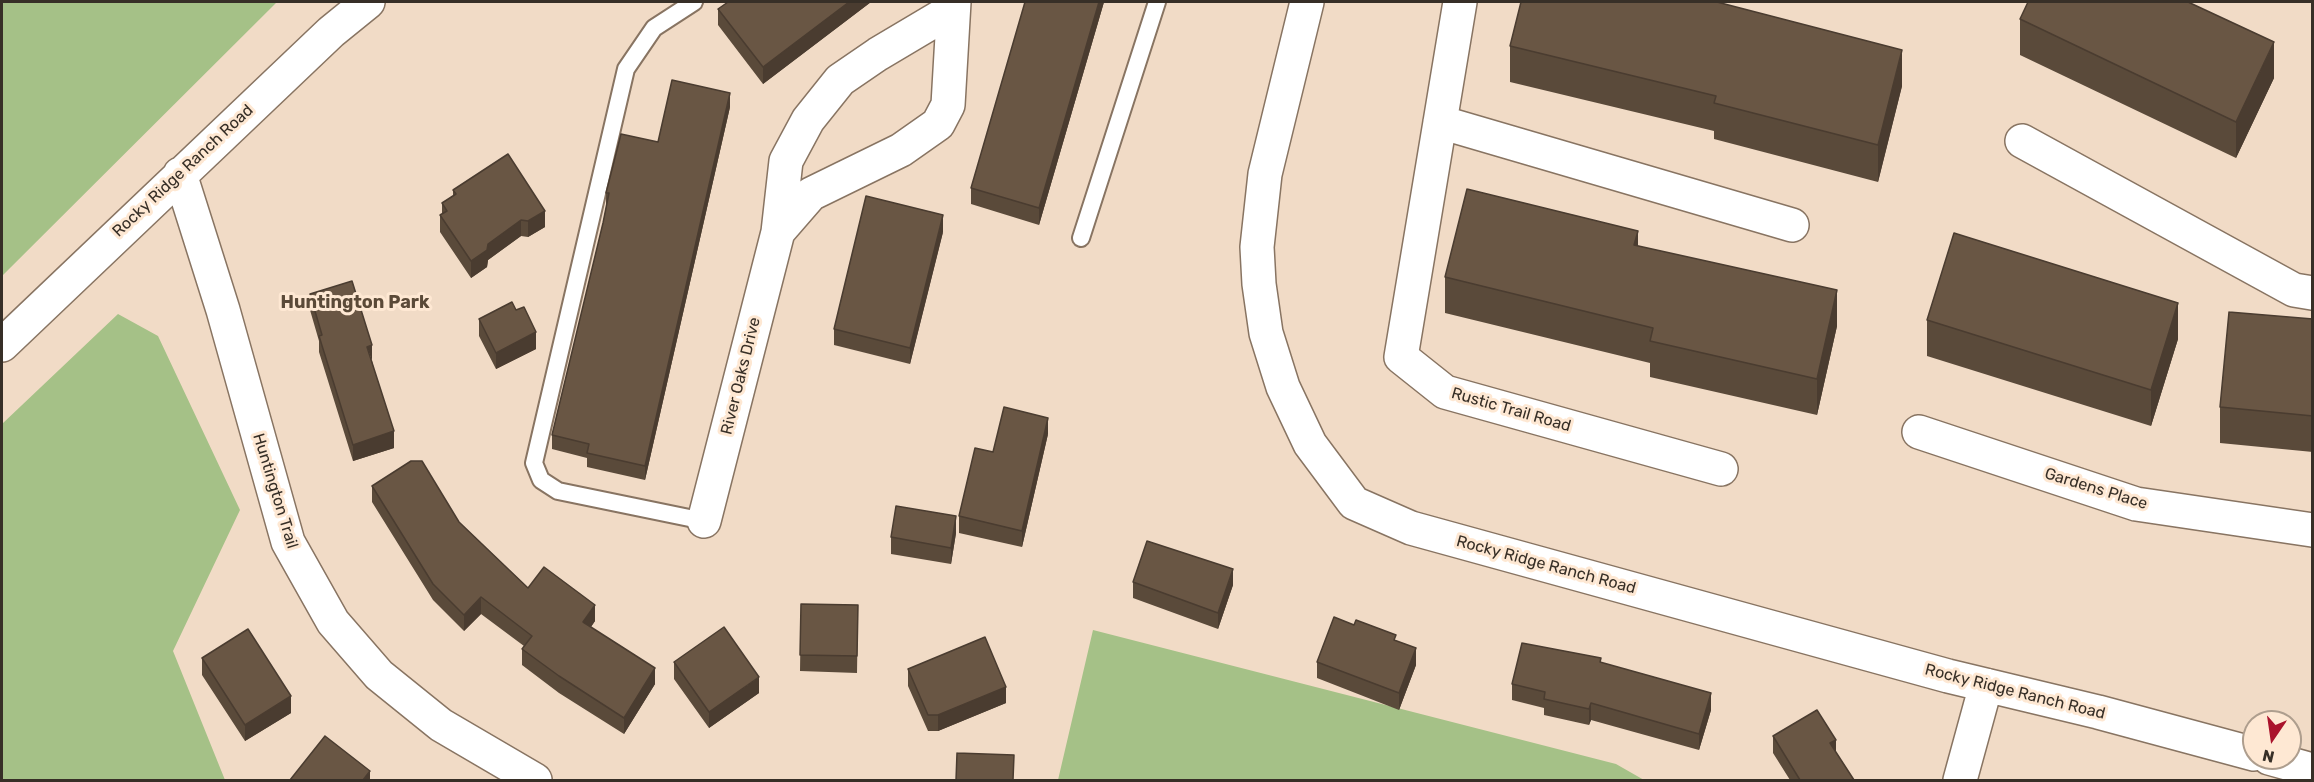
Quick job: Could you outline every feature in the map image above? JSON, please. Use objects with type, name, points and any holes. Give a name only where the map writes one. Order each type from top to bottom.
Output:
[{"type":"street","name":"Rocky Ridge Ranch Road","points":[[2,345],[331,32],[368,2]]},
{"type":"street","name":"Rocky Ridge Ranch Road","points":[[1307,2],[1265,174],[1257,247],[1259,284],[1266,333],[1283,387],[1310,444],[1354,503],[1411,528],[1986,685],[2242,751]]},
{"type":"street","name":"Rustic Trail Road","points":[[1460,2],[1401,357],[1445,392],[1721,469]]},
{"type":"street","name":"River Oaks Drive","points":[[778,232],[812,194],[901,150],[938,124],[948,105],[953,6]]},
{"type":"street","name":"River Oaks Drive","points":[[704,520],[778,232],[786,161],[808,120],[840,80],[953,6]]},
{"type":"street","points":[[1440,122],[1792,225]]},
{"type":"street","points":[[2022,141],[2294,290],[2313,293]]},
{"type":"street","name":"Huntington Trail","points":[[180,174],[223,310],[288,542],[333,622],[379,675],[441,725],[535,780]]},
{"type":"street","name":"Gardens Place","points":[[1919,432],[2136,504],[2313,530]]},
{"type":"street","points":[[1960,780],[1986,685]]},
{"type":"lane","points":[[694,2],[654,28],[626,69],[534,463],[541,480],[558,491],[704,520]]},
{"type":"lane","points":[[1081,237],[1157,2]]},
{"type":"green space","points":[[2,2],[277,2],[2,276]]},
{"type":"green space","points":[[118,314],[158,336],[240,510],[173,651],[225,780],[2,780],[2,424]]},
{"type":"green space","points":[[1093,630],[1616,764],[1644,780],[1058,780]]},
{"type":"building","points":[[728,2],[849,2],[763,67],[718,9]]},
{"type":"building","points":[[1025,2],[1099,2],[1039,208],[971,188]]},
{"type":"building","points":[[1521,2],[1717,2],[1902,50],[1878,145],[1714,103],[1716,96],[1510,46]]},
{"type":"building","points":[[2028,2],[2188,2],[2274,42],[2236,122],[2020,19]]},
{"type":"building","points":[[672,80],[730,93],[645,466],[587,453],[589,444],[552,435],[603,223],[609,193],[606,193],[621,134],[658,142]]},
{"type":"building","points":[[508,154],[545,211],[528,221],[521,220],[488,244],[487,250],[471,261],[440,215],[447,211],[442,203],[456,194],[453,190]]},
{"type":"building","points":[[1467,189],[1638,231],[1634,245],[1837,290],[1817,379],[1650,341],[1653,328],[1445,277]]},
{"type":"building","points":[[866,196],[943,215],[910,348],[834,329]]},
{"type":"building","points":[[1954,233],[2178,303],[2151,390],[1927,320]]},
{"type":"building","points":[[352,281],[372,345],[367,347],[394,431],[353,445],[319,336],[322,335],[310,294]]},
{"type":"building","points":[[512,302],[516,310],[524,307],[536,332],[496,353],[479,319]]},
{"type":"building","points":[[2229,312],[2313,319],[2313,416],[2220,407]]},
{"type":"building","points":[[1004,407],[1048,418],[1022,531],[959,516],[975,448],[993,452]]},
{"type":"building","points":[[411,461],[422,461],[459,522],[528,588],[544,567],[595,605],[583,622],[655,668],[624,718],[522,649],[532,636],[481,597],[464,615],[433,584],[372,486]]},
{"type":"building","points":[[896,506],[956,516],[951,548],[891,537]]},
{"type":"building","points":[[1147,541],[1233,569],[1218,613],[1133,582]]},
{"type":"building","points":[[801,604],[858,605],[857,656],[800,655]]},
{"type":"building","points":[[1334,617],[1354,625],[1356,620],[1396,635],[1394,640],[1416,648],[1399,693],[1317,662]]},
{"type":"building","points":[[724,627],[759,677],[709,712],[674,662]]},
{"type":"building","points":[[248,629],[291,696],[245,725],[202,658]]},
{"type":"building","points":[[985,637],[1006,687],[938,715],[928,715],[908,669]]},
{"type":"building","points":[[1522,643],[1601,658],[1600,662],[1711,693],[1699,734],[1591,703],[1589,709],[1544,699],[1545,692],[1512,684]]},
{"type":"building","points":[[1817,710],[1836,740],[1830,743],[1854,780],[1800,780],[1773,736]]},
{"type":"building","points":[[325,736],[370,771],[363,780],[290,780]]},
{"type":"building","points":[[957,753],[1014,755],[1013,780],[956,780]]},
{"type":"district","name":"Huntington Park","points":[[355,303]]}]
